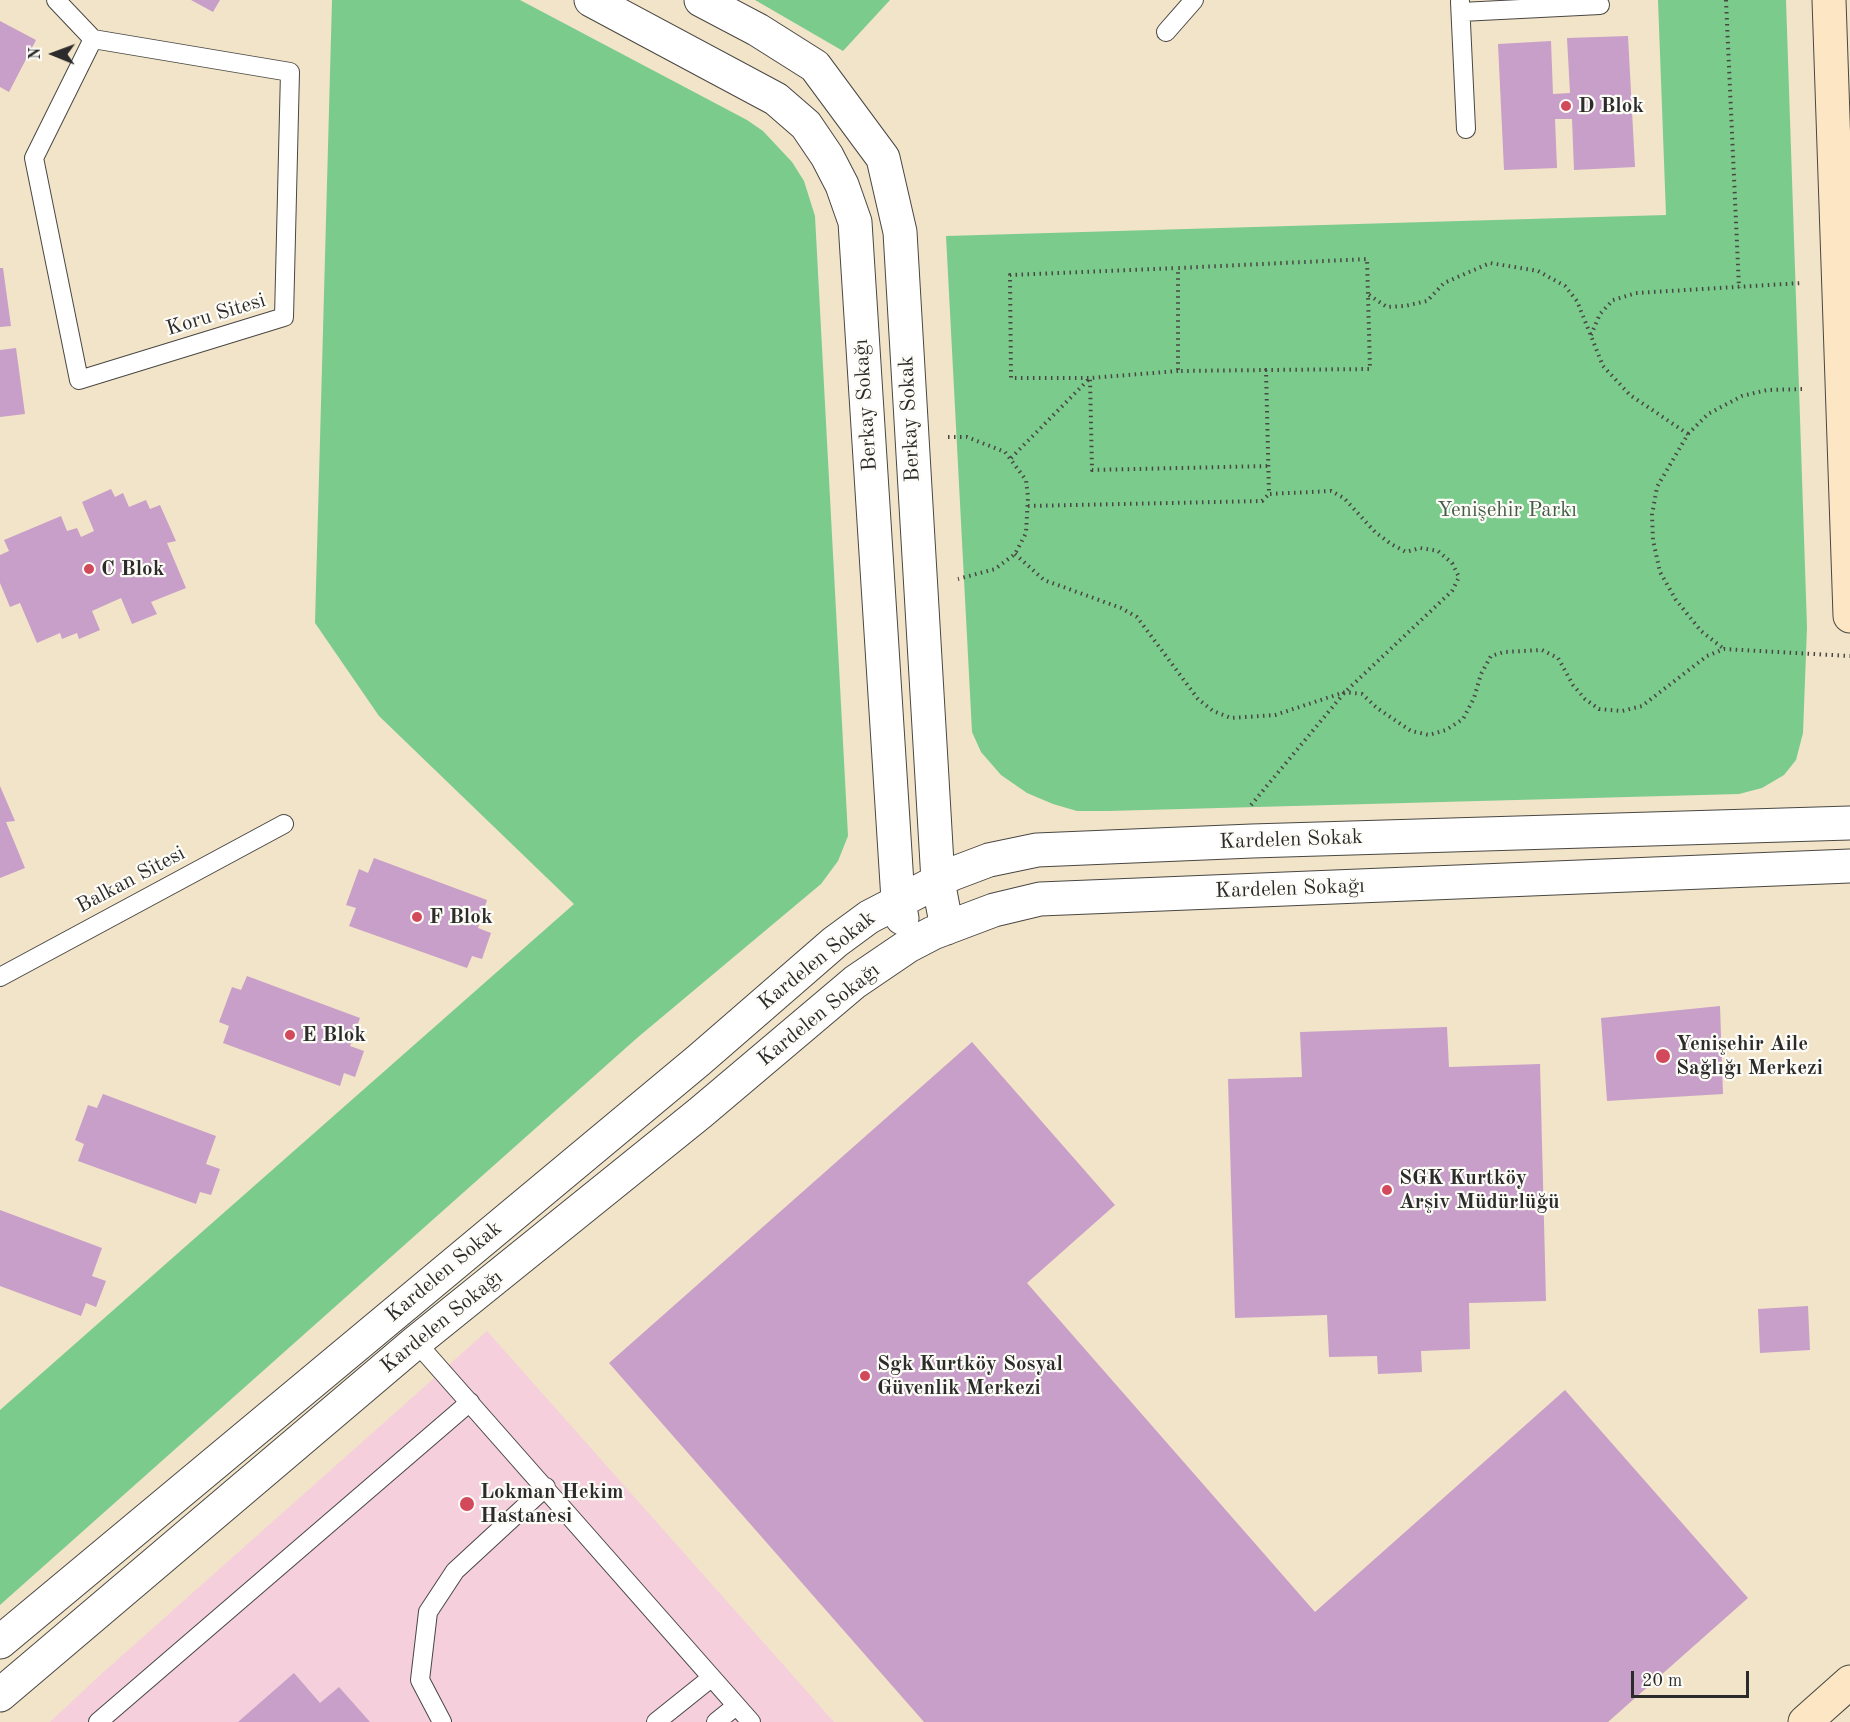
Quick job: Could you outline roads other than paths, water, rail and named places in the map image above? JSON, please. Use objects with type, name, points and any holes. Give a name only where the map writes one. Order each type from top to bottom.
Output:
[{"type":"main road","points":[[1829,0],[1850,616]]},
{"type":"main road","points":[[1805,1722],[1850,1682]]},
{"type":"street","name":"Berkay Sokağı","points":[[591,0],[776,99],[806,125],[827,156],[842,185],[855,222],[898,900],[908,946]]},
{"type":"street","name":"Berkay Sokak","points":[[701,0],[758,30],[815,66],[883,158],[900,232],[938,881],[947,928]]},
{"type":"street","name":"Kardelen Sokak","points":[[0,1642],[699,1060],[835,942],[869,917],[938,881],[989,860],[1037,850],[1220,842],[1850,823]]},
{"type":"street","name":"Kardelen Sokağı","points":[[0,1695],[416,1342],[700,1113],[855,982],[908,946],[947,928],[994,910],[1040,899],[1850,866]]},
{"type":"lane","points":[[56,0],[93,39]]},
{"type":"lane","points":[[1166,32],[1194,0]]},
{"type":"lane","points":[[1466,129],[1460,6],[1600,5]]},
{"type":"lane","name":"Koru Sitesi","points":[[93,39],[290,72],[284,318],[79,380],[34,158],[93,39]]},
{"type":"lane","name":"Balkan Sitesi","points":[[0,977],[284,824]]},
{"type":"lane","points":[[416,1342],[751,1722]]},
{"type":"lane","points":[[99,1722],[470,1401]]},
{"type":"lane","points":[[441,1722],[420,1680],[428,1612],[455,1571],[546,1487]]},
{"type":"lane","points":[[656,1722],[711,1678]]},
{"type":"lane","points":[[716,1722],[736,1706]]},
{"type":"place","name":"D Blok","points":[[1566,106]]},
{"type":"place","name":"C Blok","points":[[89,569]]},
{"type":"place","name":"F Blok","points":[[417,917]]},
{"type":"place","name":"E Blok","points":[[290,1035]]},
{"type":"place","name":"Yenişehir Aile Sağlığı Merkezi","points":[[1663,1056]]},
{"type":"place","name":"SGK Kurtköy Arşiv Müdürlüğü","points":[[1387,1190]]},
{"type":"place","name":"Sgk Kurtköy Sosyal Güvenlik Merkezi","points":[[865,1376]]},
{"type":"place","name":"Lokman Hekim Hastanesi","points":[[467,1504]]},
{"type":"park label","name":"Yenişehir Parkı","points":[[1507,510]]}]
